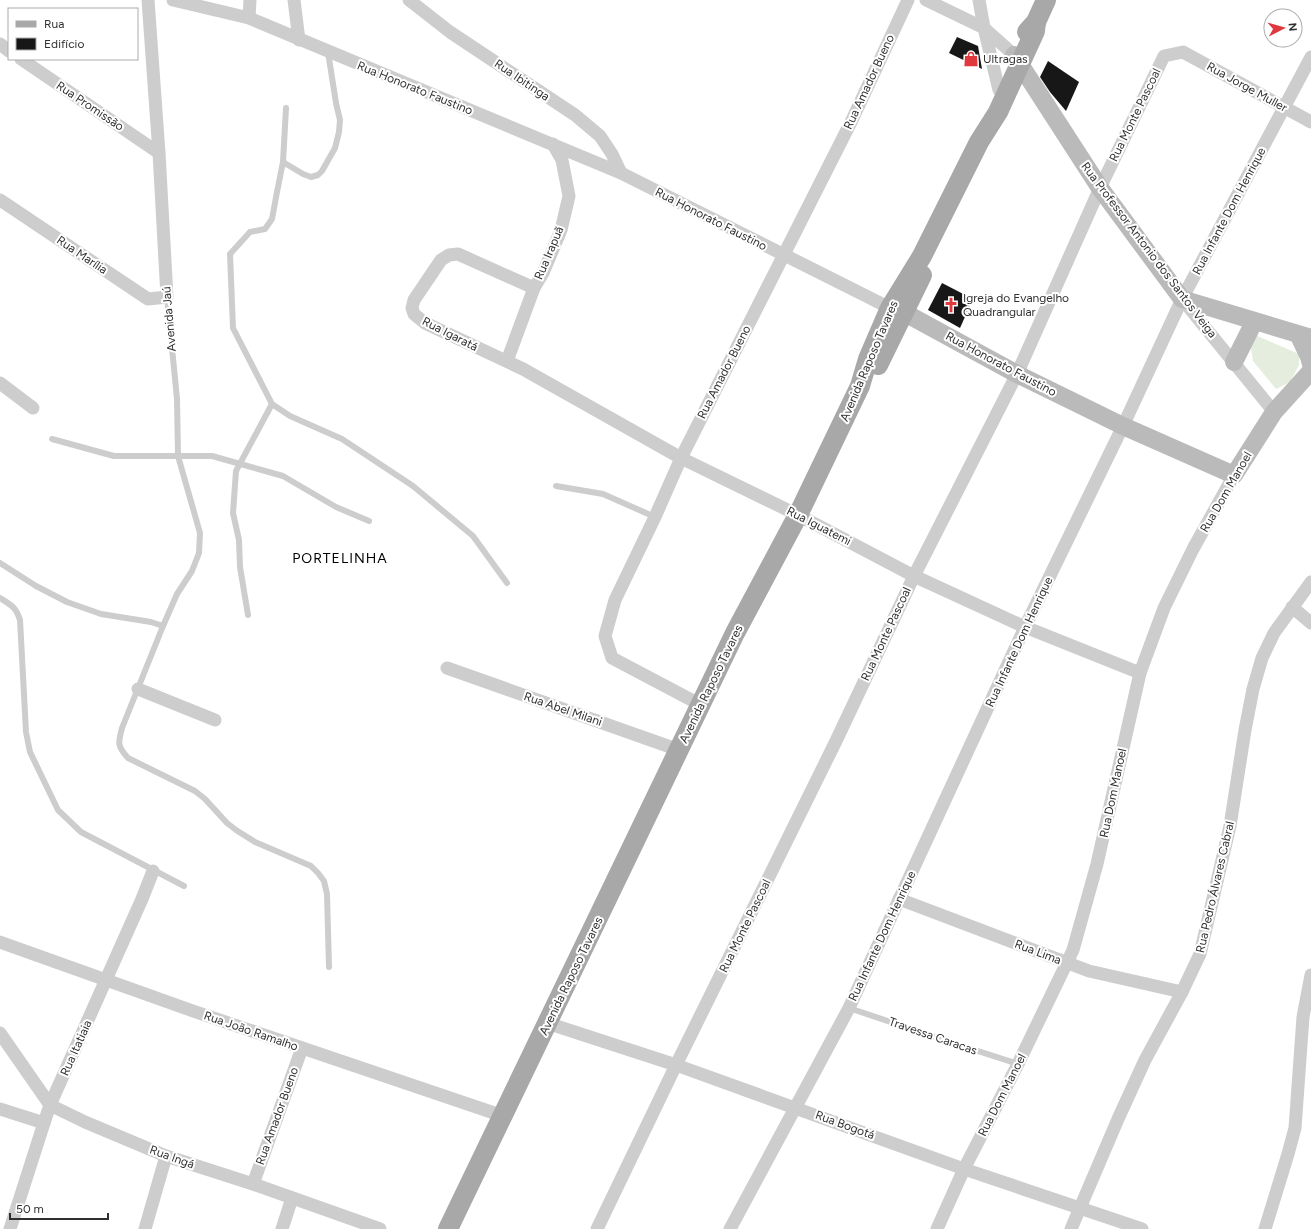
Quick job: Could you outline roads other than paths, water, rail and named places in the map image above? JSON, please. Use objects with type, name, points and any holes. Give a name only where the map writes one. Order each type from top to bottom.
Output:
[{"type":"main road","points":[[979,142],[986,115],[999,90],[1035,31],[1036,22],[1046,0]]},
{"type":"main road","points":[[979,142],[998,112],[1017,60]]},
{"type":"main road","name":"Avenida Raposo Tavares","points":[[448,1229],[735,633],[798,515],[860,386],[877,367],[897,310],[922,276],[922,256],[979,142]]},
{"type":"street","name":"Avenida Jaú","points":[[148,0],[159,153],[167,297]]},
{"type":"street","name":"Rua Honorato Faustino","points":[[173,0],[249,18],[620,173],[783,255],[897,310],[1017,374],[1123,426],[1234,475]]},
{"type":"street","points":[[249,18],[250,0]]},
{"type":"street","points":[[294,0],[299,40]]},
{"type":"street","name":"Rua Ibitinga","points":[[409,0],[450,32],[575,115],[600,136],[612,154],[620,173]]},
{"type":"street","name":"Rua Amador Bueno","points":[[701,705],[612,658],[605,636],[615,600],[655,517],[681,458],[852,120],[908,0]]},
{"type":"street","name":"Rua Professor Antonio dos Santos Veiga","points":[[926,0],[984,28],[1017,60],[1100,188],[1182,300],[1274,412]]},
{"type":"street","points":[[979,0],[999,90]]},
{"type":"street","name":"Rua Jorge Muller","points":[[1183,52],[1311,122]]},
{"type":"street","name":"Rua Monte Pascoal","points":[[597,1229],[676,1065],[833,748],[914,576],[1017,374],[1100,188],[1164,56],[1183,52]]},
{"type":"street","name":"Rua Infante Dom Henrique","points":[[730,1229],[849,1008],[1025,627],[1123,426],[1182,300],[1311,57]]},
{"type":"street","name":"Rua Promissão","points":[[22,60],[159,153]]},
{"type":"street","name":"Rua Irapuã","points":[[507,361],[534,288],[561,230],[569,196],[562,160],[553,144]]},
{"type":"street","name":"Rua Marília","points":[[0,200],[148,299],[167,297]]},
{"type":"street","name":"Rua Igaratá","points":[[507,361],[425,323],[414,314],[412,308],[414,300],[441,260],[449,255],[458,254],[534,288]]},
{"type":"street","points":[[1182,300],[1305,337],[1311,364]]},
{"type":"street","points":[[1234,362],[1254,322]]},
{"type":"street","name":"Rua Iguatemi","points":[[507,361],[681,458],[798,515],[914,576],[1025,627],[1140,673]]},
{"type":"street","name":"Rua Dom Manoel","points":[[937,1229],[964,1169],[1018,1064],[1073,950],[1097,864],[1140,673],[1164,608],[1193,549],[1234,475],[1274,412],[1311,371]]},
{"type":"street","points":[[0,383],[33,408]]},
{"type":"street","name":"Rua Pedro Álvares Cabral","points":[[1071,1229],[1145,1060],[1182,992],[1200,954],[1230,826],[1245,730],[1253,689],[1262,658],[1274,633],[1311,582]]},
{"type":"street","points":[[1292,607],[1311,623]]},
{"type":"street","name":"Rua Abel Milani","points":[[447,668],[679,750]]},
{"type":"street","points":[[138,689],[215,720]]},
{"type":"street","name":"Rua Itatiaia","points":[[10,1229],[50,1105],[142,899],[153,871]]},
{"type":"street","name":"Rua Lima","points":[[899,899],[1089,971],[1182,992]]},
{"type":"street","name":"Rua João Ramalho","points":[[0,942],[193,1011],[503,1116]]},
{"type":"street","points":[[1265,1229],[1288,1154],[1294,1128],[1305,1061],[1303,1017],[1311,975]]},
{"type":"street","name":"Rua Bogotá","points":[[547,1023],[676,1065],[964,1169],[1142,1229]]},
{"type":"street","name":"Rua Ingá","points":[[0,1033],[50,1105],[85,1122],[166,1156],[253,1184],[380,1229]]},
{"type":"street","name":"Rua Amador Bueno","points":[[253,1184],[302,1048]]},
{"type":"street","points":[[0,1109],[44,1123]]},
{"type":"street","points":[[145,1229],[166,1156]]},
{"type":"street","points":[[282,1229],[292,1198]]},
{"type":"lane","points":[[283,162],[311,177],[318,175],[322,171],[335,148],[340,120],[328,52]]},
{"type":"lane","points":[[286,108],[283,162],[272,219],[264,229],[250,232],[230,254],[234,328],[272,404],[290,416],[342,439],[413,486],[472,536],[507,583]]},
{"type":"lane","name":"Avenida Jaú","points":[[167,297],[177,399],[178,456],[200,533],[199,553],[192,571],[177,594],[163,626],[122,728],[118,743],[120,750],[128,758],[196,791],[227,823],[255,842],[311,866],[318,873],[324,881],[327,894],[329,967]]},
{"type":"lane","points":[[248,615],[240,568],[239,540],[233,513],[236,471],[272,404]]},
{"type":"lane","points":[[52,438],[114,456],[212,456],[283,476],[336,507],[369,521]]},
{"type":"lane","points":[[556,486],[603,494],[655,517]]},
{"type":"lane","points":[[0,563],[36,586],[67,602],[101,614],[151,622],[163,626]]},
{"type":"lane","points":[[0,598],[10,604],[17,611],[20,620],[26,732],[30,752],[58,810],[81,832],[184,886]]},
{"type":"lane","name":"Travessa Caracas","points":[[849,1008],[1018,1064]]},
{"type":"place","name":"Ultragas","points":[[971,59]]},
{"type":"place","name":"Igreja do Evangelho Quadrangular","points":[[951,305]]},
{"type":"district","name":"PORTELINHA","points":[[340,558]]}]
